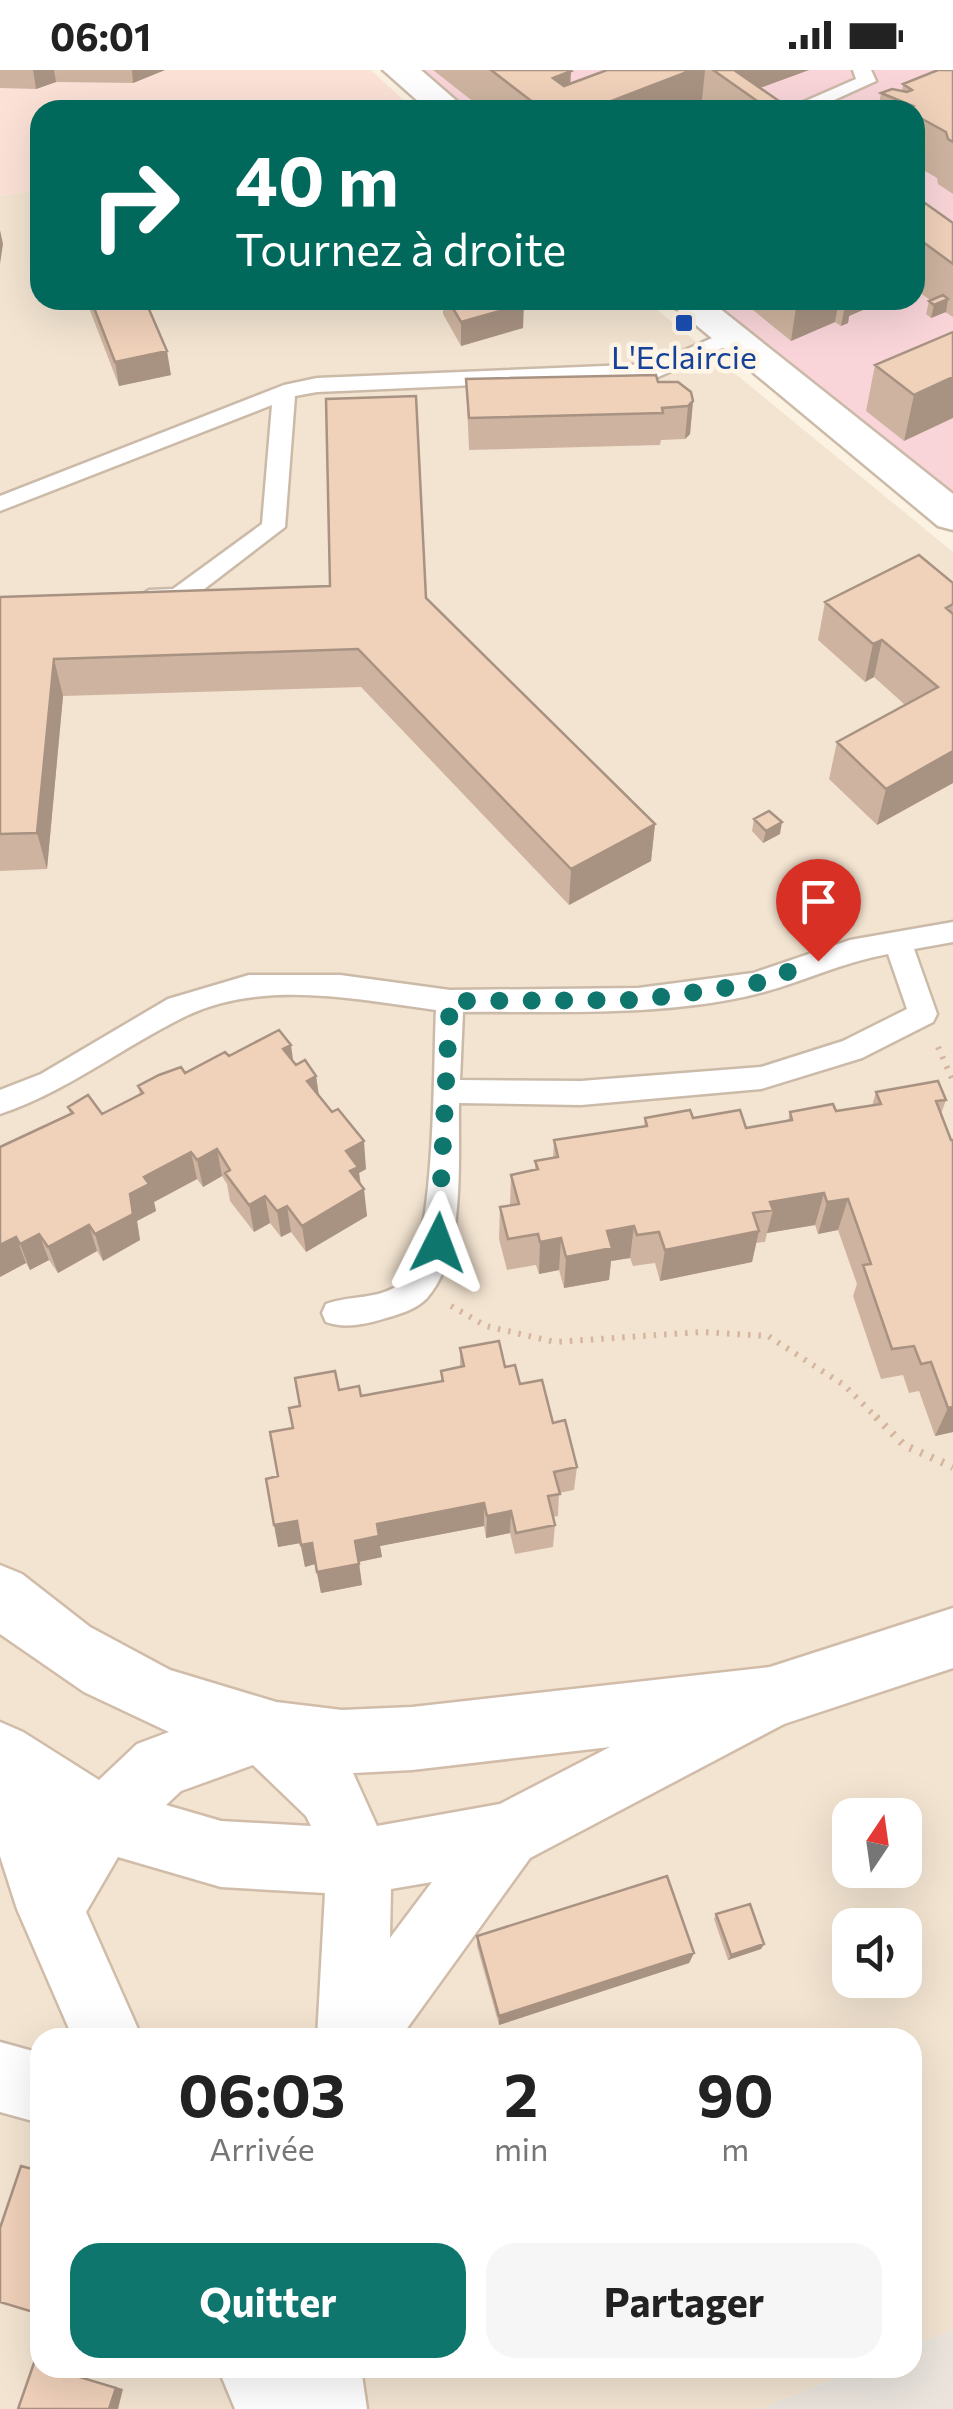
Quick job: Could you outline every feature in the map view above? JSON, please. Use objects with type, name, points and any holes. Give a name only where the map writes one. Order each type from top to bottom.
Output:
[{"type":"street","points":[[400,70],[437,100]]},
{"type":"street","points":[[698,310],[953,516]]},
{"type":"street","points":[[0,1594],[23,1616],[144,1693],[262,1730],[318,1740],[394,1741],[770,1698]]},
{"type":"street","points":[[0,1754],[104,1820],[221,1854],[359,1862],[508,1835],[770,1698],[953,1638]]},
{"type":"street","points":[[50,1909],[104,1820],[160,1766],[262,1730]]},
{"type":"street","points":[[262,1730],[329,1793],[359,1862],[355,2028]]},
{"type":"street","points":[[0,1754],[50,1909],[104,2028]]},
{"type":"street","points":[[363,2028],[508,1835]]},
{"type":"street","points":[[0,2077],[30,2085]]},
{"type":"street","points":[[259,2378],[273,2409]]},
{"type":"street","points":[[325,2378],[329,2409]]},
{"type":"lane","points":[[820,100],[867,81],[862,70]]},
{"type":"lane","points":[[0,504],[284,392],[317,385],[658,370],[730,336]]},
{"type":"lane","points":[[119,599],[178,597],[273,527],[284,392]]},
{"type":"lane","points":[[0,1102],[51,1082],[178,1007],[249,986],[340,986],[450,1001],[638,1000],[754,984],[850,950],[953,932]]},
{"type":"lane","points":[[445,1091],[581,1093],[760,1078],[852,1050],[923,1014],[898,943]]},
{"type":"lane","points":[[336,1313],[381,1307],[418,1288],[438,1243],[450,1001]]},
{"type":"path","points":[[418,1288],[486,1326],[554,1342],[702,1332],[768,1336],[844,1384],[904,1445],[953,1467]]},
{"type":"shaded area","points":[[0,70],[371,70],[403,100],[30,100],[30,191],[0,196]]},
{"type":"shaded area","points":[[411,70],[953,70],[953,496],[717,310],[925,310],[925,100],[449,100]]},
{"type":"shaded area","points":[[30,191],[30,310],[657,310],[953,552],[953,2330],[922,2342],[922,2028],[30,2028],[30,2378],[836,2378],[760,2409],[0,2409],[0,196]]},
{"type":"shaded area","points":[[953,2330],[953,2409],[760,2409],[836,2378],[922,2378],[922,2342]]},
{"type":"building","points":[[491,70],[569,70],[553,78],[564,86],[607,70],[692,70],[614,100],[530,100]]},
{"type":"building","points":[[713,70],[734,70],[778,100],[756,100]]},
{"type":"building","points":[[938,70],[953,70],[953,142],[946,132],[925,120],[925,100],[898,100],[881,93],[912,90],[903,84]]},
{"type":"building","points":[[925,203],[953,223],[953,264],[925,243]]},
{"type":"building","points":[[943,295],[948,299],[934,305],[929,301]]},
{"type":"building","points":[[95,310],[149,310],[167,351],[115,362]]},
{"type":"building","points":[[454,310],[503,310],[461,322]]},
{"type":"building","points":[[953,332],[953,377],[914,395],[875,365]]},
{"type":"building","points":[[656,375],[658,382],[678,382],[691,392],[693,401],[688,406],[662,408],[663,413],[469,418],[466,379]]},
{"type":"building","points":[[416,396],[426,598],[655,824],[571,869],[358,649],[54,659],[37,833],[0,834],[0,597],[330,586],[326,399]]},
{"type":"building","points":[[919,555],[953,583],[953,604],[946,608],[953,614],[953,751],[886,789],[837,742],[938,687],[882,640],[873,644],[825,602]]},
{"type":"building","points":[[769,811],[782,822],[766,831],[754,819]]},
{"type":"building","points":[[279,1030],[291,1045],[283,1049],[296,1065],[305,1060],[316,1076],[307,1081],[332,1112],[338,1109],[364,1141],[346,1151],[358,1167],[350,1171],[364,1189],[302,1226],[287,1206],[277,1211],[265,1196],[249,1205],[225,1173],[230,1170],[217,1149],[197,1160],[191,1152],[144,1177],[149,1184],[130,1194],[133,1214],[95,1234],[89,1225],[48,1247],[39,1234],[20,1244],[16,1237],[0,1245],[0,1147],[73,1113],[68,1107],[88,1095],[102,1114],[143,1093],[138,1086],[159,1075],[181,1067],[185,1073]]},
{"type":"building","points":[[938,1081],[946,1100],[936,1101],[953,1140],[953,1407],[948,1408],[931,1362],[921,1364],[914,1346],[892,1349],[863,1265],[871,1264],[848,1199],[827,1202],[824,1193],[770,1202],[773,1210],[753,1213],[759,1231],[665,1250],[659,1232],[637,1235],[634,1226],[607,1231],[612,1248],[566,1257],[561,1238],[540,1242],[538,1234],[508,1239],[500,1207],[519,1204],[511,1175],[538,1169],[535,1161],[558,1157],[554,1140],[647,1126],[645,1118],[690,1110],[693,1118],[740,1110],[746,1128],[792,1120],[790,1112],[833,1104],[836,1111],[881,1104],[876,1092]]},
{"type":"building","points":[[499,1341],[505,1367],[515,1365],[520,1384],[542,1380],[553,1423],[565,1420],[577,1467],[554,1472],[560,1494],[548,1496],[555,1525],[516,1533],[511,1511],[487,1516],[484,1503],[377,1524],[379,1536],[355,1541],[359,1564],[317,1572],[312,1543],[301,1545],[297,1521],[274,1525],[266,1479],[278,1476],[270,1432],[293,1428],[289,1408],[300,1406],[295,1378],[335,1371],[339,1390],[359,1386],[361,1396],[443,1381],[441,1371],[464,1366],[460,1348]]},
{"type":"building","points":[[667,1876],[694,1953],[499,2016],[477,1936]]},
{"type":"building","points":[[750,1904],[764,1944],[731,1955],[716,1914]]},
{"type":"building","points":[[21,2166],[30,2168],[30,2311],[0,2302],[0,2228]]},
{"type":"building","points":[[30,2374],[30,2378],[83,2378],[116,2388],[109,2409],[18,2409]]},
{"type":"place","name":"L'Eclaircie","points":[[684,323]]},
{"type":"route","points":[[438,1243],[450,1001],[638,1000],[754,984],[818,961]]}]
